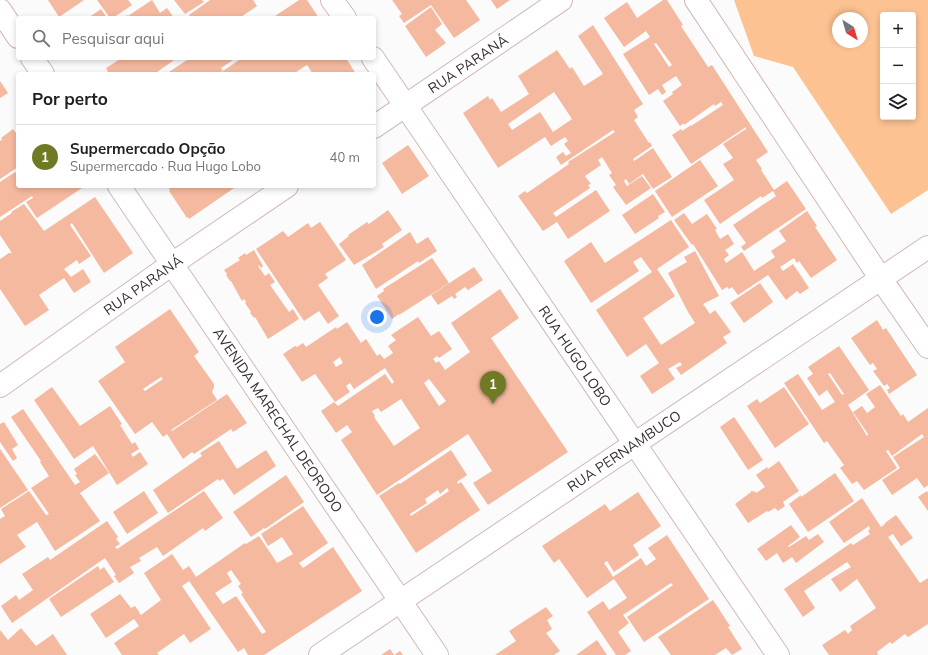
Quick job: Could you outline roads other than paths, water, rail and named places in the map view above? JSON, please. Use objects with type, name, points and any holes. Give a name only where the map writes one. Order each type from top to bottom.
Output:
[{"type":"street","points":[[332,0],[344,16]]},
{"type":"street","name":"RUA PARANÁ","points":[[376,126],[561,0]]},
{"type":"street","points":[[696,0],[881,279],[928,347]]},
{"type":"street","points":[[0,10],[16,34]]},
{"type":"street","points":[[33,60],[42,72]]},
{"type":"street","name":"RUA HUGO LOBO","points":[[374,60],[778,655]]},
{"type":"street","name":"AVENIDA MARECHAL DEORODO","points":[[120,188],[437,655]]},
{"type":"street","name":"RUA PARANÁ","points":[[0,386],[172,264],[284,188]]},
{"type":"street","name":"RUA PERNAMBUCO","points":[[320,655],[928,247]]},
{"type":"place","name":"Supermercado Opção","points":[[493,404]]}]
